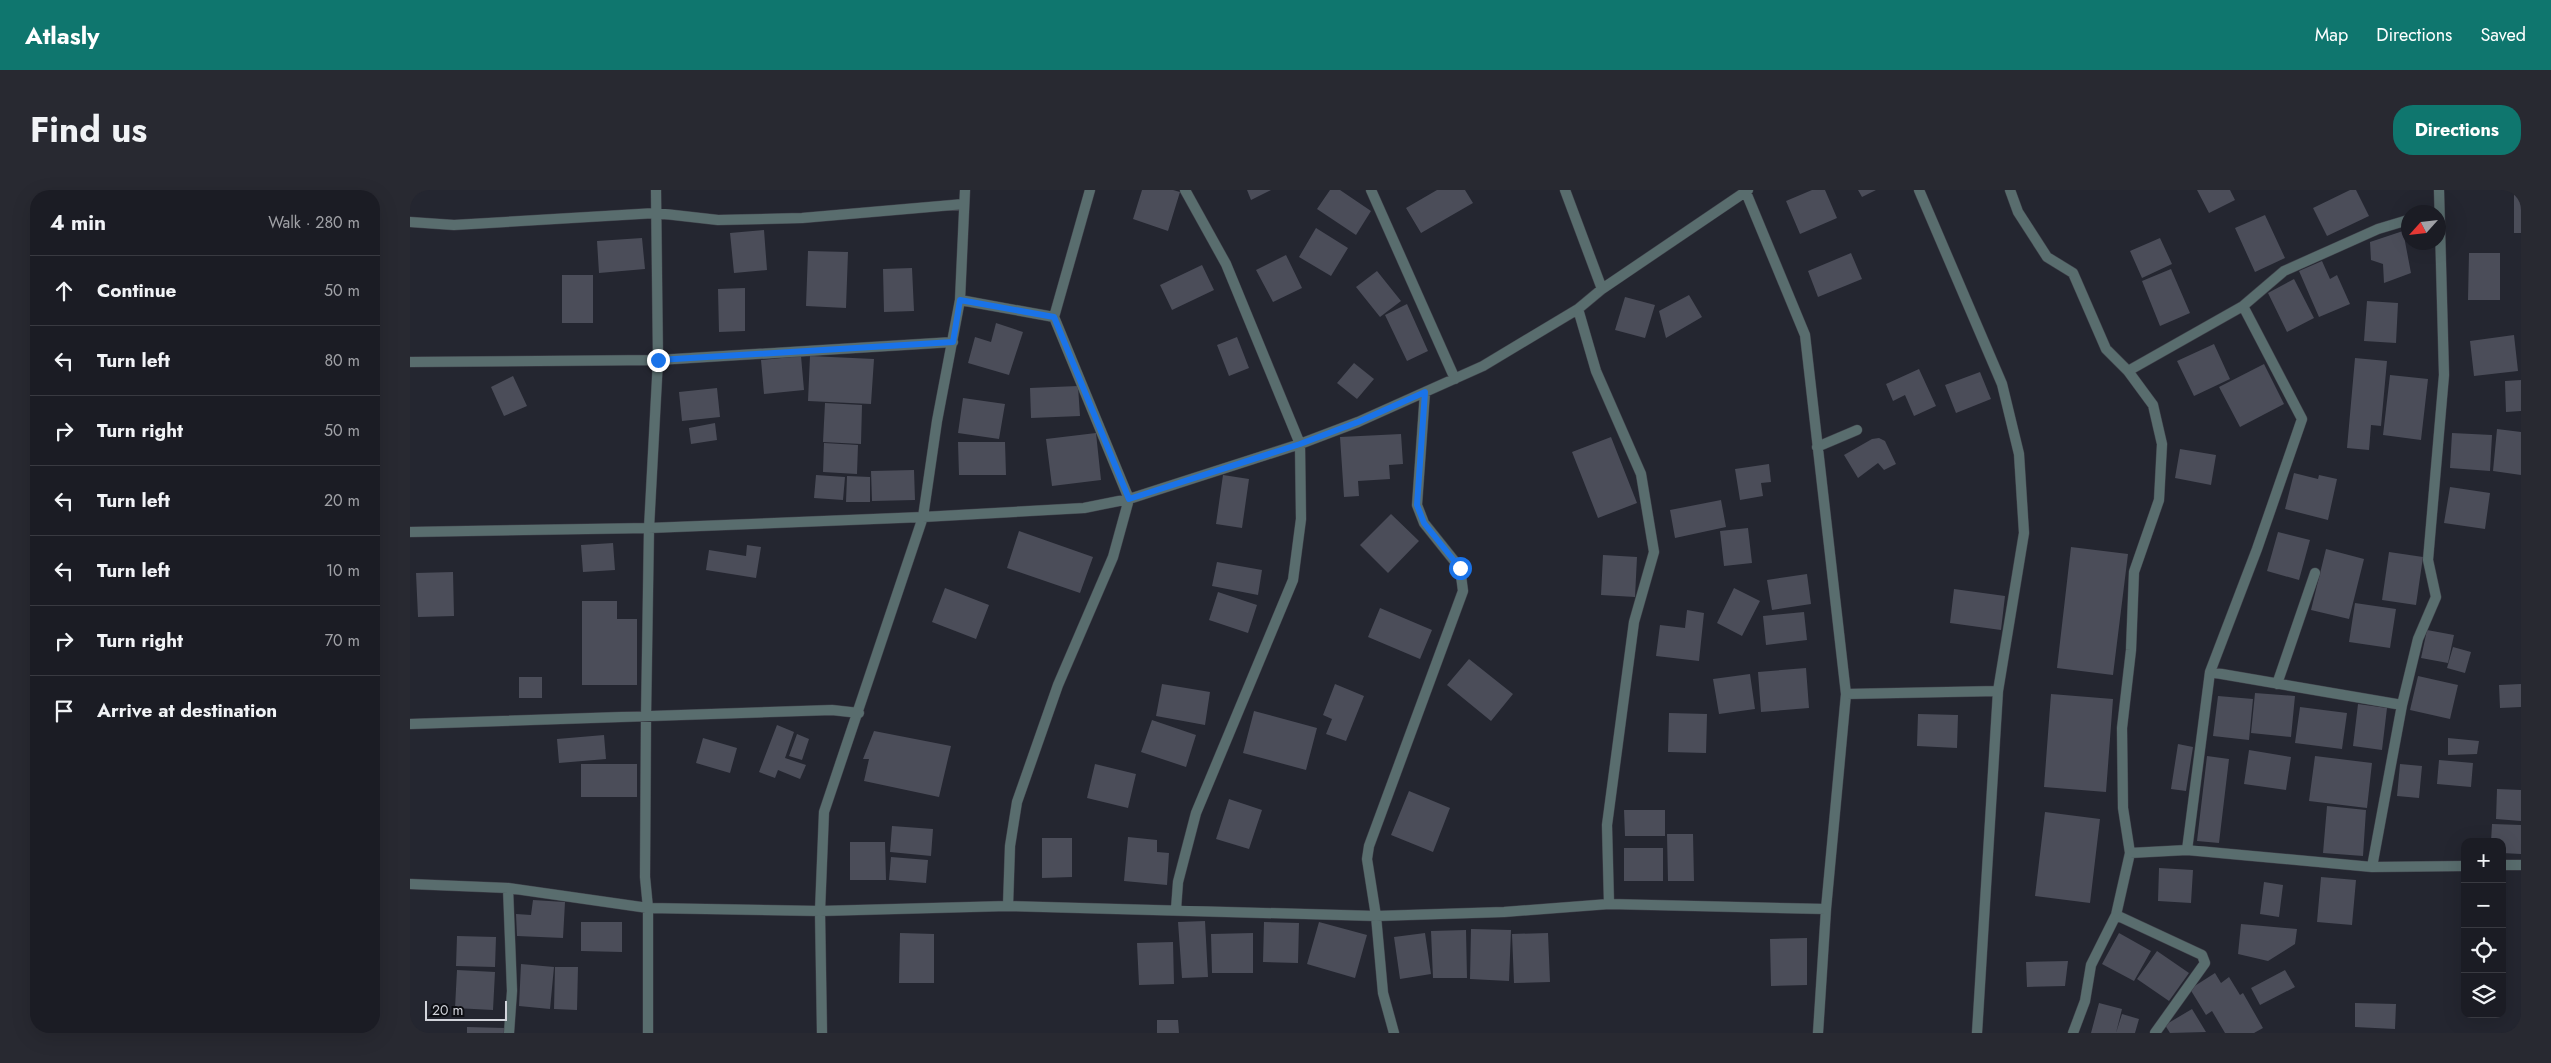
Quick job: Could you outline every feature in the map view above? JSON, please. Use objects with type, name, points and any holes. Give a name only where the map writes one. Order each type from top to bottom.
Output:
[{"type":"street","points":[[648,1033],[648,908],[645,877],[646,718],[649,528],[658,360],[656,190]]},
{"type":"street","points":[[822,1033],[820,911],[824,812],[859,713],[923,517],[937,421],[960,300],[965,190]]},
{"type":"street","points":[[1008,906],[1010,846],[1017,802],[1058,684],[1113,557],[1129,499],[1054,317],[1090,190]]},
{"type":"street","points":[[1176,909],[1178,882],[1196,813],[1293,580],[1301,519],[1300,444],[1226,264],[1185,190]]},
{"type":"street","points":[[1371,190],[1455,379]]},
{"type":"street","points":[[1565,190],[1602,289]]},
{"type":"street","points":[[1919,190],[2002,384],[2019,454],[2024,533],[1998,691],[1977,1033]]},
{"type":"street","points":[[2010,190],[2018,212],[2047,257],[2073,273],[2106,349],[2128,371],[2153,405],[2162,444],[2159,500],[2134,572],[2131,650],[2122,728],[2123,808],[2130,853],[2116,914],[2091,965],[2085,1001],[2073,1033]]},
{"type":"street","points":[[2439,190],[2439,205]]},
{"type":"street","points":[[410,532],[649,528],[923,517],[1084,508],[1129,499],[1300,444],[1358,422],[1455,379],[1532,338],[1578,309],[1602,289],[1746,191],[1805,335],[1846,694],[1826,909],[1818,1033]]},
{"type":"street","points":[[410,222],[454,225],[656,213],[718,220],[793,218],[964,204]]},
{"type":"street","points":[[2128,371],[2243,306],[2284,271],[2378,229],[2401,222]]},
{"type":"street","points":[[2372,867],[2402,705],[2418,639],[2436,597],[2428,560],[2444,375],[2440,250]]},
{"type":"street","points":[[960,300],[1054,317]]},
{"type":"street","points":[[2187,850],[2210,672],[2257,549],[2302,419],[2243,306]]},
{"type":"street","points":[[1578,309],[1596,371],[1641,474],[1654,552],[1634,622],[1607,825],[1609,904]]},
{"type":"street","points":[[410,362],[658,360],[953,342]]},
{"type":"street","points":[[1394,1033],[1383,993],[1376,916],[1367,859],[1369,846],[1463,591],[1460,568],[1424,523],[1417,505],[1425,392]]},
{"type":"street","points":[[1818,447],[1857,430]]},
{"type":"street","points":[[2278,684],[2315,573]]},
{"type":"street","points":[[2210,672],[2402,705]]},
{"type":"street","points":[[1846,694],[1998,691]]},
{"type":"street","points":[[410,724],[646,718],[832,710],[859,713]]},
{"type":"street","points":[[2130,853],[2187,850],[2372,867],[2461,866]]},
{"type":"street","points":[[2506,865],[2521,865]]},
{"type":"street","points":[[410,884],[508,888],[648,908],[820,911],[1008,906],[1176,909],[1376,916],[1504,912],[1609,904],[1826,909]]},
{"type":"street","points":[[508,888],[512,991],[509,1033]]},
{"type":"street","points":[[2116,914],[2202,955],[2205,963],[2154,1033]]},
{"type":"building","points":[[1142,190],[1173,190],[1180,192],[1168,231],[1133,219]]},
{"type":"building","points":[[1247,190],[1271,190],[1251,200]]},
{"type":"building","points":[[1330,190],[1340,190],[1371,211],[1356,235],[1317,209]]},
{"type":"building","points":[[1437,190],[1465,190],[1473,203],[1421,233],[1406,208]]},
{"type":"building","points":[[1812,190],[1825,190],[1837,218],[1800,234],[1786,201]]},
{"type":"building","points":[[1858,190],[1876,190],[1862,197]]},
{"type":"building","points":[[2197,190],[2230,190],[2235,200],[2209,213]]},
{"type":"building","points":[[2350,190],[2356,190],[2369,216],[2327,236],[2313,208]]},
{"type":"building","points":[[2514,190],[2521,190],[2521,233],[2514,233]]},
{"type":"building","points":[[2265,215],[2285,258],[2255,272],[2235,228]]},
{"type":"building","points":[[1316,228],[1348,248],[1331,276],[1299,257]]},
{"type":"building","points":[[764,230],[767,270],[734,273],[730,233]]},
{"type":"building","points":[[2401,232],[2401,250],[2407,250],[2411,273],[2384,283],[2383,264],[2371,260],[2370,242]]},
{"type":"building","points":[[642,238],[645,269],[599,273],[597,241]]},
{"type":"building","points":[[2160,238],[2172,264],[2142,278],[2130,251]]},
{"type":"building","points":[[808,251],[848,252],[846,308],[806,306]]},
{"type":"building","points":[[1851,253],[1862,279],[1818,297],[1808,271]]},
{"type":"building","points":[[2469,253],[2500,253],[2500,300],[2468,300]]},
{"type":"building","points":[[1286,255],[1302,288],[1273,302],[1256,270]]},
{"type":"building","points":[[2322,261],[2330,279],[2337,275],[2350,304],[2319,317],[2299,271]]},
{"type":"building","points":[[1202,265],[1214,290],[1172,310],[1160,285]]},
{"type":"building","points":[[912,268],[914,311],[884,312],[883,269]]},
{"type":"building","points":[[2171,269],[2190,313],[2160,326],[2142,281]]},
{"type":"building","points":[[1377,271],[1401,301],[1380,317],[1356,287]]},
{"type":"building","points":[[562,275],[593,275],[593,323],[562,323]]},
{"type":"building","points":[[2294,279],[2314,318],[2287,332],[2268,293]]},
{"type":"building","points":[[745,288],[745,331],[719,332],[718,289]]},
{"type":"building","points":[[1689,295],[1702,317],[1666,338],[1659,311]]},
{"type":"building","points":[[1625,297],[1655,305],[1645,338],[1615,330]]},
{"type":"building","points":[[2367,301],[2398,303],[2396,343],[2364,341]]},
{"type":"building","points":[[1407,304],[1428,351],[1407,361],[1385,315]]},
{"type":"building","points":[[996,323],[1023,332],[1009,375],[968,363],[975,337],[991,342]]},
{"type":"building","points":[[2514,335],[2518,371],[2474,376],[2470,341]]},
{"type":"building","points":[[1237,337],[1249,368],[1229,376],[1217,345]]},
{"type":"building","points":[[2214,344],[2230,379],[2194,396],[2177,361]]},
{"type":"building","points":[[801,356],[804,390],[764,394],[761,360]]},
{"type":"building","points":[[810,356],[874,359],[871,404],[808,401]]},
{"type":"building","points":[[2355,358],[2387,361],[2381,426],[2371,425],[2369,450],[2347,448]]},
{"type":"building","points":[[1354,363],[1374,379],[1357,399],[1337,383]]},
{"type":"building","points":[[2264,364],[2284,404],[2240,427],[2219,387]]},
{"type":"building","points":[[1919,369],[1936,406],[1914,416],[1905,395],[1893,401],[1886,384]]},
{"type":"building","points":[[1980,372],[1991,399],[1956,413],[1945,385]]},
{"type":"building","points":[[2390,375],[2428,379],[2421,440],[2383,435]]},
{"type":"building","points":[[513,376],[527,406],[504,416],[491,387]]},
{"type":"building","points":[[2521,380],[2521,411],[2506,412],[2505,381]]},
{"type":"building","points":[[1078,386],[1080,416],[1031,418],[1030,388]]},
{"type":"building","points":[[717,388],[720,417],[682,421],[679,392]]},
{"type":"building","points":[[963,398],[1005,404],[999,439],[958,433]]},
{"type":"building","points":[[825,403],[862,405],[861,444],[823,442]]},
{"type":"building","points":[[715,423],[717,440],[691,444],[689,428]]},
{"type":"building","points":[[2497,429],[2521,432],[2521,475],[2493,471]]},
{"type":"building","points":[[1096,433],[1101,480],[1052,486],[1046,439]]},
{"type":"building","points":[[2452,433],[2492,435],[2490,471],[2450,468]]},
{"type":"building","points":[[1401,434],[1403,464],[1389,465],[1390,479],[1358,481],[1359,496],[1344,497],[1340,437]]},
{"type":"building","points":[[1611,437],[1637,503],[1598,518],[1572,452]]},
{"type":"building","points":[[1879,438],[1885,441],[1896,464],[1884,470],[1878,463],[1858,478],[1844,455],[1872,439]]},
{"type":"building","points":[[958,442],[1005,442],[1006,475],[959,475]]},
{"type":"building","points":[[824,443],[858,445],[857,474],[823,472]]},
{"type":"building","points":[[2180,449],[2216,455],[2211,485],[2175,478]]},
{"type":"building","points":[[1769,464],[1771,482],[1761,483],[1763,496],[1740,500],[1735,469]]},
{"type":"building","points":[[914,470],[915,500],[872,501],[871,471]]},
{"type":"building","points":[[2294,473],[2318,479],[2319,475],[2337,479],[2328,520],[2285,509]]},
{"type":"building","points":[[816,475],[845,477],[843,500],[814,498]]},
{"type":"building","points":[[1223,475],[1249,479],[1242,528],[1216,524]]},
{"type":"building","points":[[847,476],[870,477],[870,502],[846,502]]},
{"type":"building","points":[[2450,487],[2490,493],[2485,529],[2444,523]]},
{"type":"building","points":[[1721,500],[1726,527],[1675,538],[1670,510]]},
{"type":"building","points":[[1391,514],[1419,541],[1388,573],[1360,545]]},
{"type":"building","points":[[1748,528],[1752,563],[1724,566],[1720,531]]},
{"type":"building","points":[[1019,531],[1093,557],[1080,593],[1007,568]]},
{"type":"building","points":[[2278,532],[2310,540],[2299,580],[2267,571]]},
{"type":"building","points":[[613,543],[615,570],[583,572],[581,545]]},
{"type":"building","points":[[747,545],[761,547],[756,578],[706,570],[709,550],[746,556]]},
{"type":"building","points":[[2071,547],[2128,554],[2113,675],[2057,668]]},
{"type":"building","points":[[2326,549],[2364,559],[2349,619],[2311,610]]},
{"type":"building","points":[[2389,552],[2423,557],[2416,605],[2382,600]]},
{"type":"building","points":[[1603,555],[1637,557],[1635,597],[1601,595]]},
{"type":"building","points":[[1217,562],[1262,570],[1258,595],[1212,586]]},
{"type":"building","points":[[453,572],[454,616],[418,617],[416,573]]},
{"type":"building","points":[[1807,574],[1811,604],[1772,610],[1767,580]]},
{"type":"building","points":[[945,588],[989,605],[976,639],[932,622]]},
{"type":"building","points":[[1734,588],[1760,601],[1742,636],[1717,623]]},
{"type":"building","points":[[1954,589],[2005,596],[2001,630],[1950,623]]},
{"type":"building","points":[[1218,592],[1257,605],[1248,633],[1209,620]]},
{"type":"building","points":[[582,601],[617,601],[617,619],[637,619],[637,685],[582,685]]},
{"type":"building","points":[[2355,603],[2396,609],[2390,648],[2349,642]]},
{"type":"building","points":[[1380,608],[1432,630],[1420,659],[1368,637]]},
{"type":"building","points":[[1687,610],[1704,613],[1699,661],[1656,656],[1660,625],[1685,628]]},
{"type":"building","points":[[1804,612],[1807,640],[1766,645],[1763,616]]},
{"type":"building","points":[[2427,630],[2454,635],[2448,663],[2421,658]]},
{"type":"building","points":[[2453,647],[2471,652],[2465,673],[2447,668]]},
{"type":"building","points":[[1469,659],[1513,694],[1491,721],[1447,685]]},
{"type":"building","points":[[1806,668],[1809,708],[1761,712],[1758,672]]},
{"type":"building","points":[[1750,674],[1755,709],[1719,714],[1713,679]]},
{"type":"building","points":[[2418,676],[2458,685],[2450,719],[2410,710]]},
{"type":"building","points":[[519,677],[542,677],[542,698],[519,698]]},
{"type":"building","points":[[1162,684],[1210,692],[1205,725],[1156,716]]},
{"type":"building","points":[[1335,684],[1364,696],[1346,741],[1326,734],[1332,719],[1323,715]]},
{"type":"building","points":[[2521,684],[2521,707],[2500,708],[2499,685]]},
{"type":"building","points":[[2255,693],[2295,696],[2291,737],[2251,733]]},
{"type":"building","points":[[2051,694],[2113,699],[2106,792],[2044,787]]},
{"type":"building","points":[[2218,696],[2253,699],[2249,740],[2213,736]]},
{"type":"building","points":[[2358,704],[2387,708],[2382,750],[2353,746]]},
{"type":"building","points":[[2300,707],[2347,713],[2342,749],[2295,743]]},
{"type":"building","points":[[1254,711],[1317,728],[1306,770],[1243,753]]},
{"type":"building","points":[[1669,713],[1707,714],[1706,753],[1668,752]]},
{"type":"building","points":[[1918,714],[1958,715],[1957,748],[1917,746]]},
{"type":"building","points":[[1152,720],[1196,735],[1186,767],[1141,752]]},
{"type":"building","points":[[777,725],[794,732],[785,758],[806,765],[800,779],[778,770],[775,778],[759,772]]},
{"type":"building","points":[[874,731],[951,746],[939,797],[864,781],[869,759],[863,759]]},
{"type":"building","points":[[797,734],[809,739],[802,760],[789,756]]},
{"type":"building","points":[[604,735],[606,759],[559,763],[557,739]]},
{"type":"building","points":[[703,738],[737,748],[730,773],[696,763]]},
{"type":"building","points":[[2448,738],[2479,741],[2477,754],[2448,755]]},
{"type":"building","points":[[2178,744],[2193,747],[2186,791],[2171,789]]},
{"type":"building","points":[[2249,750],[2291,757],[2286,790],[2244,784]]},
{"type":"building","points":[[2207,756],[2229,759],[2219,843],[2197,841]]},
{"type":"building","points":[[2315,756],[2372,763],[2367,808],[2309,801]]},
{"type":"building","points":[[2439,760],[2473,763],[2471,787],[2437,784]]},
{"type":"building","points":[[581,764],[637,764],[637,797],[581,797]]},
{"type":"building","points":[[1095,764],[1136,774],[1128,808],[1087,798]]},
{"type":"building","points":[[2400,764],[2422,766],[2419,798],[2397,796]]},
{"type":"building","points":[[2497,789],[2521,790],[2521,821],[2496,819]]},
{"type":"building","points":[[1409,791],[1450,808],[1433,852],[1391,835]]},
{"type":"building","points":[[1229,799],[1262,810],[1249,849],[1216,839]]},
{"type":"building","points":[[2327,806],[2366,810],[2363,856],[2323,853]]},
{"type":"building","points":[[1624,810],[1665,810],[1665,836],[1625,836]]},
{"type":"building","points":[[2045,812],[2100,819],[2090,903],[2035,896]]},
{"type":"building","points":[[2492,824],[2521,825],[2521,854],[2506,853],[2506,838],[2491,838]]},
{"type":"building","points":[[892,826],[933,829],[931,856],[890,852]]},
{"type":"building","points":[[1667,834],[1693,834],[1694,881],[1668,881]]},
{"type":"building","points":[[1128,837],[1157,840],[1157,852],[1169,853],[1167,885],[1124,881]]},
{"type":"building","points":[[1042,838],[1072,838],[1072,877],[1042,878]]},
{"type":"building","points":[[850,842],[885,842],[886,880],[850,880]]},
{"type":"building","points":[[1624,848],[1663,848],[1663,881],[1624,881]]},
{"type":"building","points":[[891,857],[928,860],[926,883],[889,880]]},
{"type":"building","points":[[2159,868],[2193,870],[2191,903],[2158,901]]},
{"type":"building","points":[[2321,877],[2356,880],[2352,925],[2317,922]]},
{"type":"building","points":[[2264,882],[2283,885],[2279,917],[2260,914]]},
{"type":"building","points":[[533,900],[565,902],[563,938],[517,936],[516,914],[531,915]]},
{"type":"building","points":[[1205,921],[1208,977],[1182,978],[1178,922]]},
{"type":"building","points":[[581,922],[622,922],[622,952],[581,951]]},
{"type":"building","points":[[1264,922],[1299,923],[1298,963],[1263,962]]},
{"type":"building","points":[[1319,922],[1367,935],[1355,978],[1307,964]]},
{"type":"building","points":[[2241,924],[2297,929],[2295,944],[2268,961],[2238,954]]},
{"type":"building","points":[[1471,929],[1511,930],[1509,981],[1470,979]]},
{"type":"building","points":[[1466,930],[1467,978],[1433,978],[1431,931]]},
{"type":"building","points":[[900,933],[934,934],[934,983],[899,983]]},
{"type":"building","points":[[1253,933],[1253,973],[1212,973],[1211,934]]},
{"type":"building","points":[[1425,933],[1431,974],[1400,979],[1394,937]]},
{"type":"building","points":[[1548,933],[1550,982],[1514,983],[1512,934]]},
{"type":"building","points":[[2119,933],[2151,951],[2134,981],[2102,964]]},
{"type":"building","points":[[457,936],[496,937],[495,967],[456,966]]},
{"type":"building","points":[[1807,938],[1807,985],[1771,986],[1770,939]]},
{"type":"building","points":[[1173,942],[1174,984],[1139,985],[1137,943]]},
{"type":"building","points":[[2157,951],[2189,973],[2169,1001],[2137,979]]},
{"type":"building","points":[[2068,961],[2065,986],[2027,987],[2026,962]]},
{"type":"building","points":[[521,964],[554,967],[550,1009],[519,1006]]},
{"type":"building","points":[[555,967],[578,967],[577,1010],[554,1009]]},
{"type":"building","points":[[457,970],[495,972],[493,1010],[455,1008]]},
{"type":"building","points":[[2285,970],[2295,987],[2260,1005],[2251,988]]},
{"type":"building","points":[[2215,973],[2221,983],[2229,977],[2240,995],[2243,993],[2263,1028],[2254,1033],[2225,1033],[2212,1011],[2206,1015],[2190,989]]},
{"type":"building","points":[[2099,1003],[2122,1009],[2116,1033],[2091,1033]]},
{"type":"building","points":[[2355,1003],[2396,1004],[2395,1029],[2355,1027]]},
{"type":"building","points":[[2192,1009],[2206,1032],[2170,1033],[2165,1025]]},
{"type":"building","points":[[2122,1014],[2139,1019],[2135,1033],[2116,1033]]},
{"type":"building","points":[[1157,1020],[1178,1020],[1179,1033],[1157,1033]]},
{"type":"building","points":[[467,1027],[505,1028],[505,1033],[467,1033]]},
{"type":"route","points":[[658,360],[953,342],[960,300],[1054,317],[1129,499],[1300,444],[1358,422],[1425,392],[1417,505],[1424,523],[1460,568]]}]
